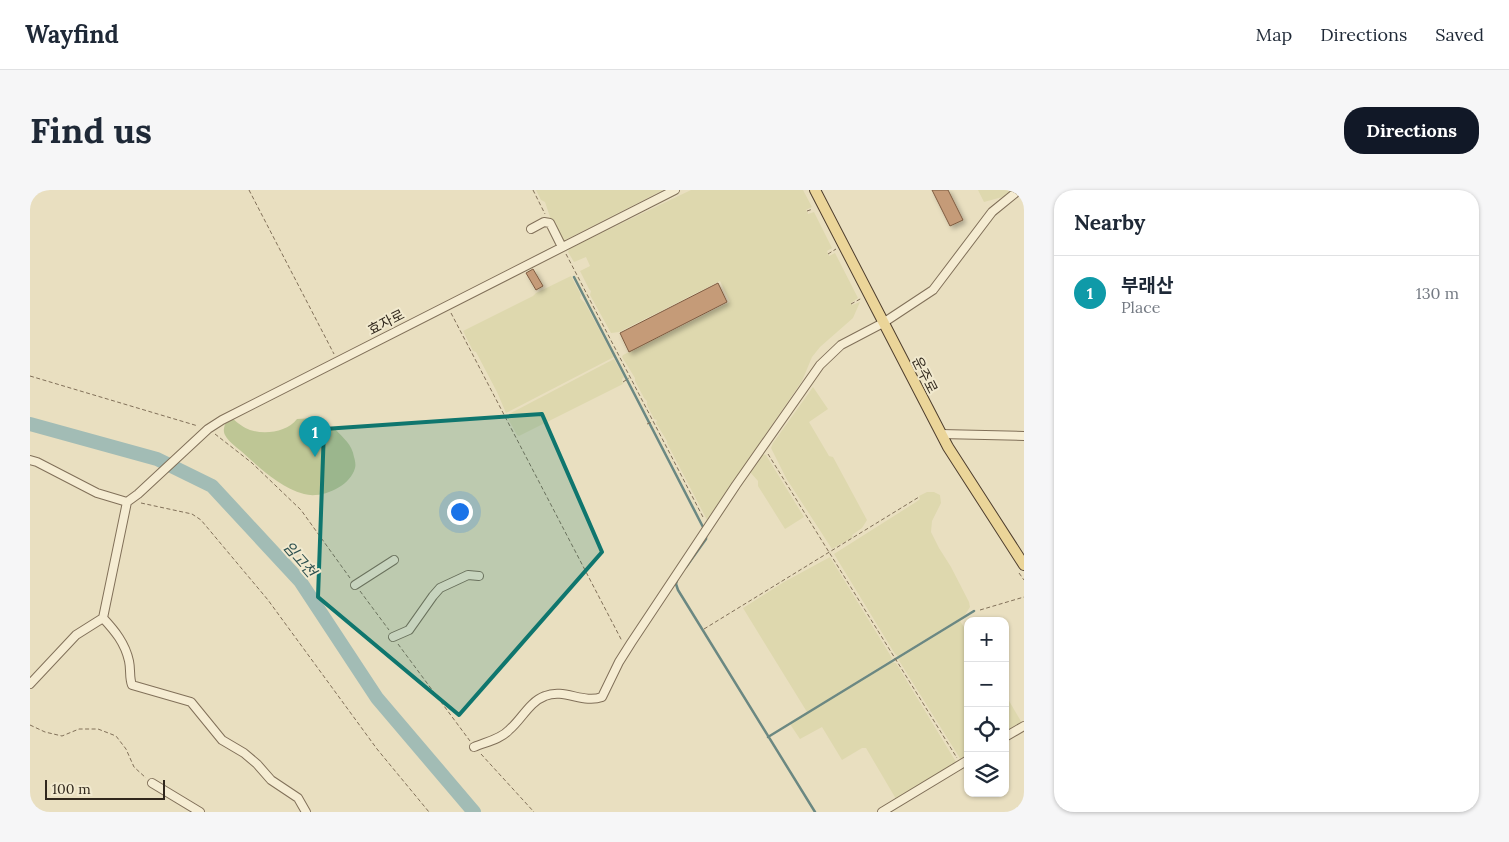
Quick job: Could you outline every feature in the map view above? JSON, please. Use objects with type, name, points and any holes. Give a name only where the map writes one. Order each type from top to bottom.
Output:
[{"type":"main road","name":"운주로","points":[[815,190],[941,434],[974,489],[1024,565]]},
{"type":"street","name":"효자로","points":[[129,501],[205,431],[228,417],[675,190]]},
{"type":"street","points":[[474,746],[506,734],[530,706],[545,696],[560,694],[592,699],[602,696],[626,650],[761,449],[820,365],[841,345],[883,322],[933,290],[992,212],[1018,190]]},
{"type":"street","points":[[531,229],[544,222],[550,223],[562,247]]},
{"type":"street","points":[[941,434],[1024,436]]},
{"type":"street","points":[[30,460],[98,493],[129,501],[103,618],[76,634],[30,684]]},
{"type":"street","points":[[355,585],[394,560]]},
{"type":"street","points":[[393,637],[409,630],[440,588],[468,574],[479,576]]},
{"type":"street","points":[[103,618],[119,636],[129,662],[129,677],[132,685],[191,702],[222,740],[244,753],[271,780],[298,798],[306,812]]},
{"type":"street","points":[[1009,735],[1024,726]]},
{"type":"street","points":[[882,812],[964,762]]},
{"type":"street","points":[[152,783],[200,812]]},
{"type":"path","points":[[249,190],[338,361]]},
{"type":"path","points":[[533,190],[550,223]]},
{"type":"path","points":[[562,247],[653,421],[706,530]]},
{"type":"path","points":[[851,304],[869,294]]},
{"type":"path","points":[[447,305],[626,650]]},
{"type":"path","points":[[30,376],[205,431],[227,443],[252,463],[300,510],[443,706],[474,746],[534,812]]},
{"type":"path","points":[[625,380],[630,378]]},
{"type":"path","points":[[649,423],[653,421]]},
{"type":"path","points":[[761,449],[768,453],[958,761]]},
{"type":"path","points":[[704,629],[919,497]]},
{"type":"path","points":[[129,501],[192,514],[201,520],[268,600],[377,749],[429,812]]},
{"type":"path","points":[[980,610],[1024,597]]},
{"type":"path","points":[[30,725],[45,732],[62,736],[79,728],[98,729],[116,736],[126,750],[134,767],[152,783]]},
{"type":"highlighted area","points":[[542,414],[602,552],[459,715],[318,597],[324,429]]},
{"type":"shaded area","points":[[536,190],[663,190],[563,241],[557,232],[556,223],[551,220],[545,202],[541,200]]},
{"type":"shaded area","points":[[691,190],[803,190],[812,207],[806,210],[808,214],[814,212],[832,248],[827,251],[829,256],[835,253],[858,298],[851,303],[852,305],[860,302],[853,318],[820,347],[812,357],[802,381],[707,520],[656,423],[657,420],[654,419],[647,401],[622,357],[730,302],[720,281],[619,332],[611,333],[590,295],[591,291],[580,271],[590,266],[586,257],[574,262],[568,252],[570,248]]},
{"type":"shaded area","points":[[978,190],[1015,190],[1006,196],[984,202]]},
{"type":"shaded area","points":[[571,276],[581,295],[580,298],[585,303],[614,357],[506,413],[497,392],[463,331]]},
{"type":"shaded area","points":[[614,359],[624,377],[622,379],[623,384],[519,436],[517,435],[507,417],[509,414]]},
{"type":"shaded area","points":[[813,387],[828,409],[809,422],[829,456],[833,457],[867,520],[862,528],[852,535],[853,537],[832,549],[786,478],[771,448]]},
{"type":"shaded area","points":[[762,454],[766,455],[804,517],[785,529],[758,486],[758,481],[750,472]]},
{"type":"shaded area","points":[[927,492],[934,492],[940,495],[941,503],[932,521],[931,532],[951,567],[970,607],[965,615],[898,656],[834,554],[916,502],[920,499],[919,496]]},
{"type":"shaded area","points":[[830,557],[892,658],[807,712],[743,608],[784,582]]},
{"type":"shaded area","points":[[960,621],[964,627],[964,758],[961,760],[898,659]]},
{"type":"shaded area","points":[[892,662],[896,663],[956,762],[896,799],[866,748],[862,748],[842,760],[822,727],[800,739],[790,724]]},
{"type":"shaded area","points":[[1009,701],[1022,723],[1009,730]]},
{"type":"green space","points":[[233,419],[248,429],[262,432],[282,430],[297,419],[310,419],[323,429],[335,429],[353,452],[355,468],[352,475],[341,486],[318,495],[304,494],[286,487],[270,476],[228,439],[224,432],[225,424]]},
{"type":"building","points":[[932,190],[948,190],[963,220],[950,226]]},
{"type":"building","points":[[533,269],[543,286],[536,290],[526,273]]},
{"type":"building","points":[[718,283],[727,302],[629,352],[620,333]]},
{"type":"waterway","points":[[574,277],[704,529]]},
{"type":"waterway","name":"임고천","points":[[30,424],[157,459],[212,486],[300,581],[377,698],[474,812]]},
{"type":"waterway","points":[[686,567],[706,539],[706,534]]},
{"type":"waterway","points":[[677,580],[678,590],[815,812]]},
{"type":"waterway","points":[[768,737],[974,611]]},
{"type":"place","name":"부래산","points":[[315,457]]}]
